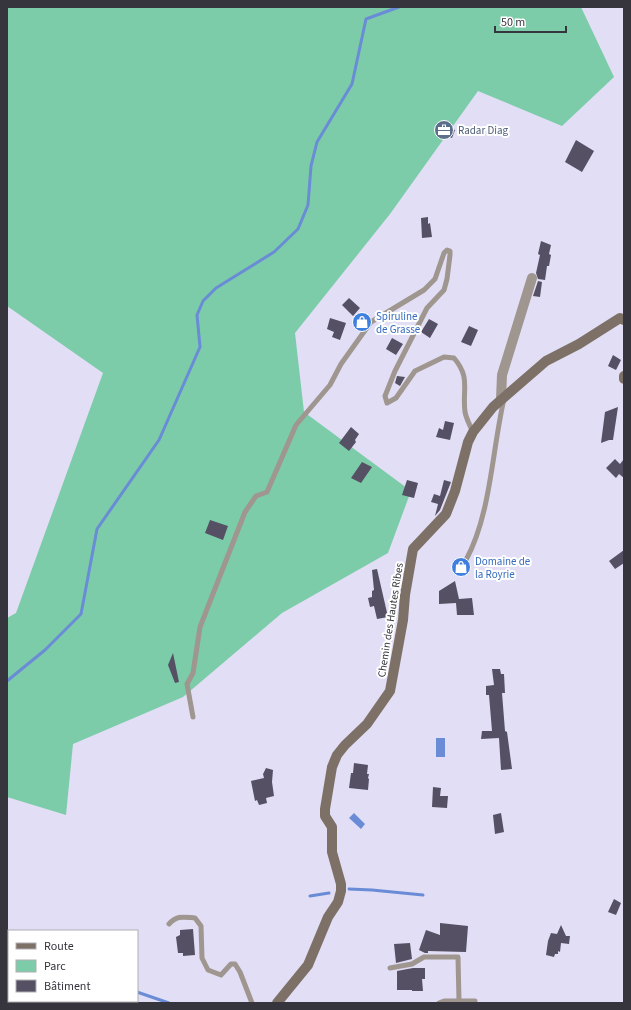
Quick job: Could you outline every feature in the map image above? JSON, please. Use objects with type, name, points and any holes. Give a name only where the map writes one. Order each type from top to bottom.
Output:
[{"type":"street","points":[[503,398],[502,375],[532,278]]},
{"type":"street","name":"Chemin des Hautes Ribes","points":[[277,1003],[308,964],[328,918],[338,902],[341,884],[332,852],[332,827],[325,816],[332,767],[337,755],[345,745],[367,724],[390,691],[403,620],[405,595],[413,549],[446,514],[455,491],[468,442],[473,432],[493,407],[546,361],[579,344],[620,318],[624,320]]},
{"type":"lane","points":[[193,717],[187,684],[193,673],[200,627],[245,512],[256,496],[267,492],[296,425],[330,385],[341,364],[371,322],[424,290],[435,279],[444,252],[447,250],[450,251],[450,255],[444,290],[428,308],[384,396],[387,403],[396,398],[415,371],[444,357],[454,358],[462,367],[465,383],[465,412],[473,432]]},
{"type":"lane","points":[[466,560],[473,548],[480,526],[492,470],[503,398]]},
{"type":"lane","points":[[170,924],[174,918],[195,918],[201,926],[202,958],[208,970],[221,975],[231,964],[235,964],[240,972],[252,1003]]},
{"type":"lane","points":[[390,968],[412,964],[424,957],[458,957],[459,1001]]},
{"type":"lane","points":[[439,1003],[444,1001],[475,1001]]},
{"type":"green space","points":[[7,7],[581,7],[614,77],[562,126],[478,91],[390,214],[295,333],[304,412],[411,491],[388,553],[282,613],[183,697],[73,744],[66,815],[7,797],[7,618],[16,613],[103,373],[7,306]]},
{"type":"water","points":[[436,738],[445,738],[445,757],[436,757]]},
{"type":"water","points":[[354,813],[365,824],[361,829],[349,818]]},
{"type":"building","points":[[439,124],[451,126],[451,128],[455,130],[452,138],[436,132]]},
{"type":"building","points":[[576,140],[594,151],[582,172],[565,162]]},
{"type":"building","points":[[428,217],[428,224],[430,223],[432,237],[422,238],[421,218]]},
{"type":"building","points":[[541,241],[551,245],[549,254],[551,255],[549,266],[547,266],[545,280],[538,279],[536,273]]},
{"type":"building","points":[[538,281],[542,282],[540,297],[533,296]]},
{"type":"building","points":[[349,298],[360,308],[353,316],[342,305]]},
{"type":"building","points":[[330,318],[346,323],[340,340],[332,337],[334,332],[327,329]]},
{"type":"building","points":[[429,319],[438,324],[430,338],[421,332]]},
{"type":"building","points":[[469,326],[478,330],[471,346],[461,342]]},
{"type":"building","points":[[392,338],[403,344],[396,355],[386,349]]},
{"type":"building","points":[[613,355],[621,360],[616,370],[608,366]]},
{"type":"building","points":[[397,376],[405,377],[400,386],[395,383]]},
{"type":"building","points":[[618,407],[613,440],[601,443],[605,412]]},
{"type":"building","points":[[445,421],[454,423],[450,440],[436,437],[439,428],[443,430]]},
{"type":"building","points":[[351,427],[359,434],[355,440],[356,442],[349,451],[339,443]]},
{"type":"building","points":[[615,459],[620,464],[624,459],[624,478],[619,474],[616,478],[606,468]]},
{"type":"building","points":[[362,462],[372,467],[361,483],[351,478]]},
{"type":"building","points":[[407,480],[418,483],[414,498],[402,495]]},
{"type":"building","points":[[444,480],[451,482],[440,510],[435,516],[438,504],[431,502],[434,494],[440,496]]},
{"type":"building","points":[[210,520],[228,526],[223,540],[205,533]]},
{"type":"building","points":[[624,550],[624,563],[615,569],[609,561]]},
{"type":"building","points":[[377,569],[388,617],[377,619],[374,606],[370,607],[368,598],[372,597],[372,591],[374,590],[372,570]]},
{"type":"building","points":[[455,581],[459,599],[472,598],[474,615],[457,615],[456,603],[439,604],[439,591]]},
{"type":"building","points":[[173,653],[179,682],[175,683],[168,665]]},
{"type":"building","points":[[492,669],[500,669],[501,674],[504,674],[505,693],[502,693],[505,731],[507,732],[512,769],[501,770],[499,738],[481,739],[482,731],[492,731],[489,695],[486,695],[486,686],[494,685]]},
{"type":"building","points":[[354,763],[368,765],[368,790],[349,788]]},
{"type":"building","points":[[266,768],[273,770],[272,782],[274,796],[266,798],[267,803],[259,805],[257,800],[255,801],[251,781],[264,778],[263,774]]},
{"type":"building","points":[[433,787],[441,788],[440,796],[448,796],[447,808],[432,807]]},
{"type":"building","points":[[501,813],[504,832],[495,834],[493,815]]},
{"type":"building","points":[[614,899],[621,903],[616,915],[608,912]]},
{"type":"building","points":[[440,923],[468,926],[466,952],[428,951],[428,953],[425,953],[419,950],[426,930],[440,935]]},
{"type":"building","points":[[561,925],[566,936],[570,936],[569,944],[561,943],[560,952],[558,951],[558,954],[555,954],[554,957],[546,955],[551,933],[557,934]]},
{"type":"building","points":[[193,929],[195,955],[183,956],[183,953],[178,953],[176,937],[180,935],[180,930]]},
{"type":"building","points":[[410,943],[412,959],[396,963],[394,944]]},
{"type":"building","points":[[413,968],[425,968],[425,979],[422,979],[423,991],[397,990],[397,971]]},
{"type":"waterway","points":[[7,681],[45,650],[81,614],[97,529],[159,440],[200,347],[197,315],[203,301],[216,288],[274,252],[298,229],[308,205],[311,166],[317,142],[352,84],[366,19],[399,7]]},
{"type":"waterway","points":[[349,889],[423,895]]},
{"type":"waterway","points":[[310,896],[329,893]]},
{"type":"waterway","points":[[138,992],[169,1003]]},
{"type":"place","name":"Radar Diag","points":[[444,130]]},
{"type":"place","name":"Spiruline de Grasse","points":[[362,322]]},
{"type":"place","name":"Domaine de la Royrie","points":[[461,567]]}]
